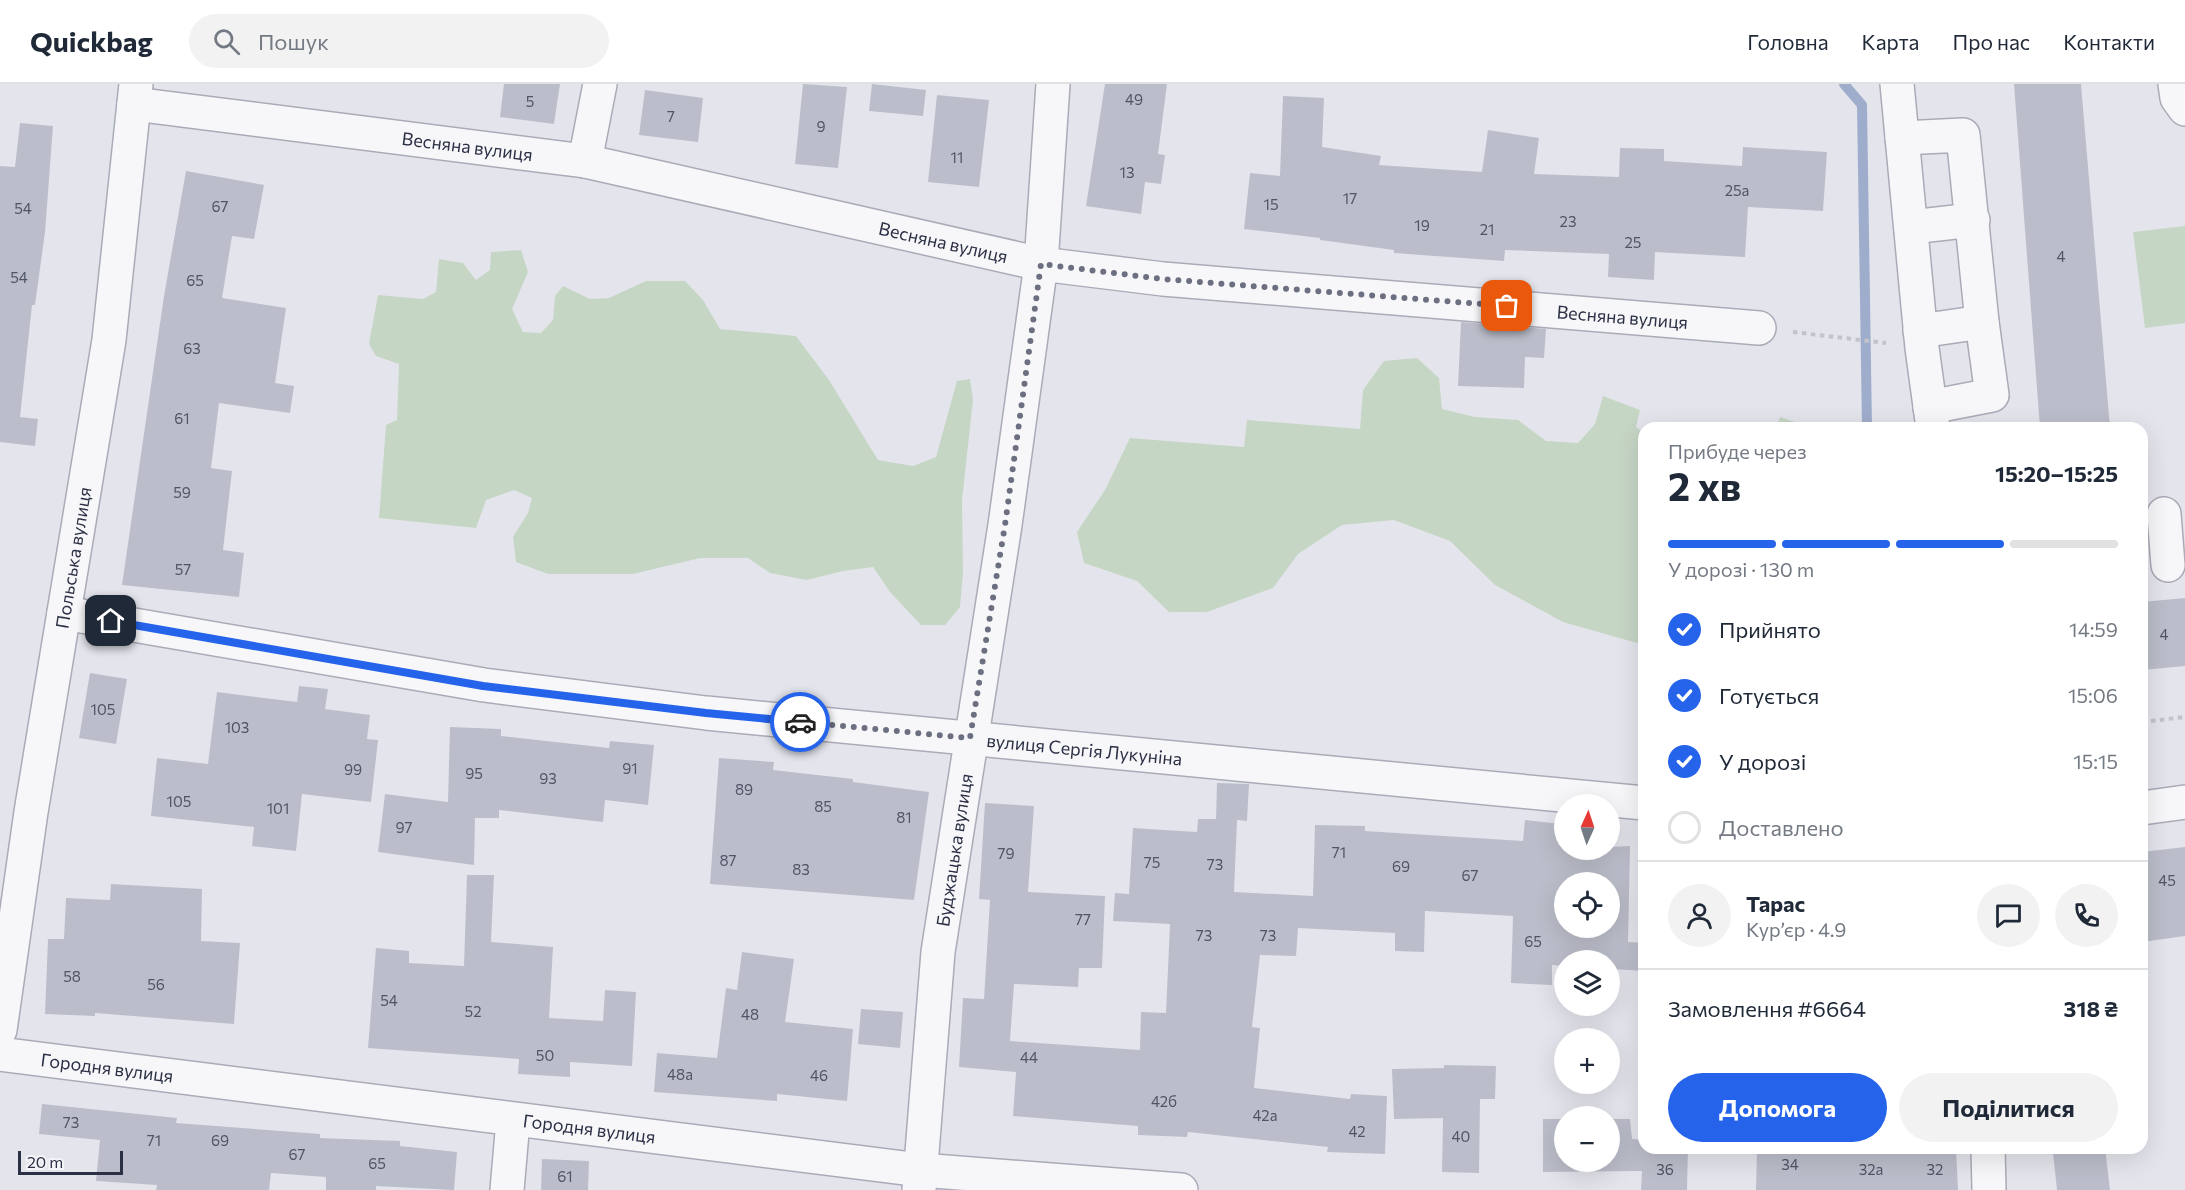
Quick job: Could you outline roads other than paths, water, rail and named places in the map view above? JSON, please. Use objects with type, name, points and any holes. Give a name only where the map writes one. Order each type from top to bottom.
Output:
[{"type":"street","points":[[585,161],[600,84]]},
{"type":"street","name":"Буджацька вулиця","points":[[919,1180],[938,952],[1005,525],[1041,264],[1053,84]]},
{"type":"street","points":[[1897,84],[1902,138],[1911,227],[1920,331],[1931,417],[1992,395],[1982,322],[1963,135],[1902,138]]},
{"type":"street","points":[[2175,84],[2177,98],[2185,109]]},
{"type":"street","name":"Весняна вулиця","points":[[135,94],[585,161],[1041,264],[1162,279],[1759,328]]},
{"type":"street","name":"Польська вулиця","points":[[0,1030],[31,812],[109,340],[135,94]]},
{"type":"street","points":[[1911,227],[1973,220]]},
{"type":"street","points":[[1920,331],[1982,322]]},
{"type":"street","points":[[2164,514],[2168,565]]},
{"type":"street","name":"вулиця Сергія Лукуніна","points":[[64,613],[483,686],[706,713],[1638,802]]},
{"type":"street","points":[[2148,807],[2185,802]]},
{"type":"street","name":"Городня вулиця","points":[[0,1054],[513,1121],[919,1180],[1181,1190]]},
{"type":"street","points":[[507,1190],[513,1121]]},
{"type":"street","points":[[1988,1154],[1989,1190]]},
{"type":"waterway","points":[[1844,84],[1862,105],[1867,422]]}]
